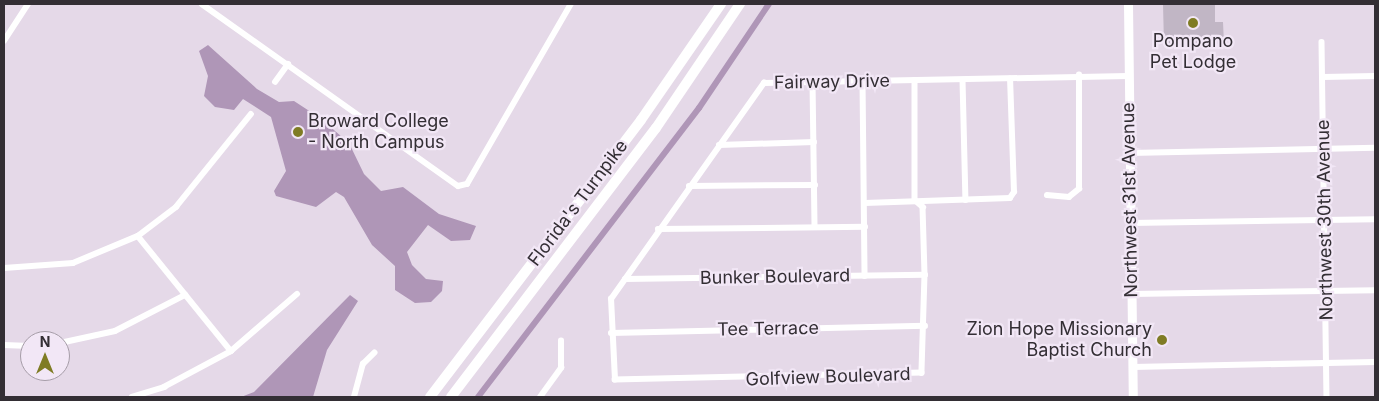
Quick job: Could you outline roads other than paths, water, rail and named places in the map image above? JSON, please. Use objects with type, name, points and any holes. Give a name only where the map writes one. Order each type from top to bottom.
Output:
[{"type":"highway","name":"Florida's Turnpike","points":[[430,397],[641,120],[721,4]]},
{"type":"highway","name":"Florida's Turnpike","points":[[451,397],[656,128],[740,4]]},
{"type":"main road","name":"Northwest 31st Avenue","points":[[1128,4],[1133,397]]},
{"type":"street","points":[[4,41],[28,4]]},
{"type":"street","points":[[202,4],[458,186],[467,184],[571,4]]},
{"type":"street","name":"Northwest 30th Avenue","points":[[1322,42],[1327,397]]},
{"type":"street","points":[[274,82],[288,64]]},
{"type":"street","points":[[1047,195],[1069,197],[1079,189],[1079,76]]},
{"type":"street","name":"Fairway Drive","points":[[615,380],[611,333],[611,299],[658,229],[764,83],[1128,76]]},
{"type":"street","points":[[1323,76],[1375,76]]},
{"type":"street","points":[[865,203],[1010,198],[1014,192],[1010,79]]},
{"type":"street","points":[[915,200],[916,80]]},
{"type":"street","points":[[964,80],[966,200]]},
{"type":"street","points":[[864,81],[865,276]]},
{"type":"street","points":[[814,82],[815,227]]},
{"type":"street","points":[[4,268],[72,262],[138,236],[176,207],[251,114]]},
{"type":"street","points":[[719,145],[814,142]]},
{"type":"street","points":[[1130,153],[1375,148]]},
{"type":"street","points":[[689,186],[815,185]]},
{"type":"street","name":"Golfview Boulevard","points":[[615,380],[912,377],[926,367],[923,207],[915,200]]},
{"type":"street","points":[[1130,223],[1375,219]]},
{"type":"street","points":[[658,229],[865,227]]},
{"type":"street","points":[[138,236],[231,351]]},
{"type":"street","name":"Bunker Boulevard","points":[[625,279],[925,275]]},
{"type":"street","points":[[1132,294],[1375,290]]},
{"type":"street","points":[[132,397],[164,387],[231,351],[297,294]]},
{"type":"street","points":[[70,341],[115,331],[185,295]]},
{"type":"street","name":"Tee Terrace","points":[[611,333],[925,326]]},
{"type":"street","points":[[540,397],[561,368],[561,341]]},
{"type":"street","points":[[4,345],[20,346]]},
{"type":"street","points":[[354,397],[363,364],[374,354]]},
{"type":"street","points":[[1133,367],[1375,362]]},
{"type":"waterway","points":[[478,397],[699,108],[769,4]]},
{"type":"place","name":"Pompano Pet Lodge","points":[[1193,23]]},
{"type":"place","name":"Broward College - North Campus","points":[[298,132]]},
{"type":"place","name":"Zion Hope Missionary Baptist Church","points":[[1162,340]]}]
